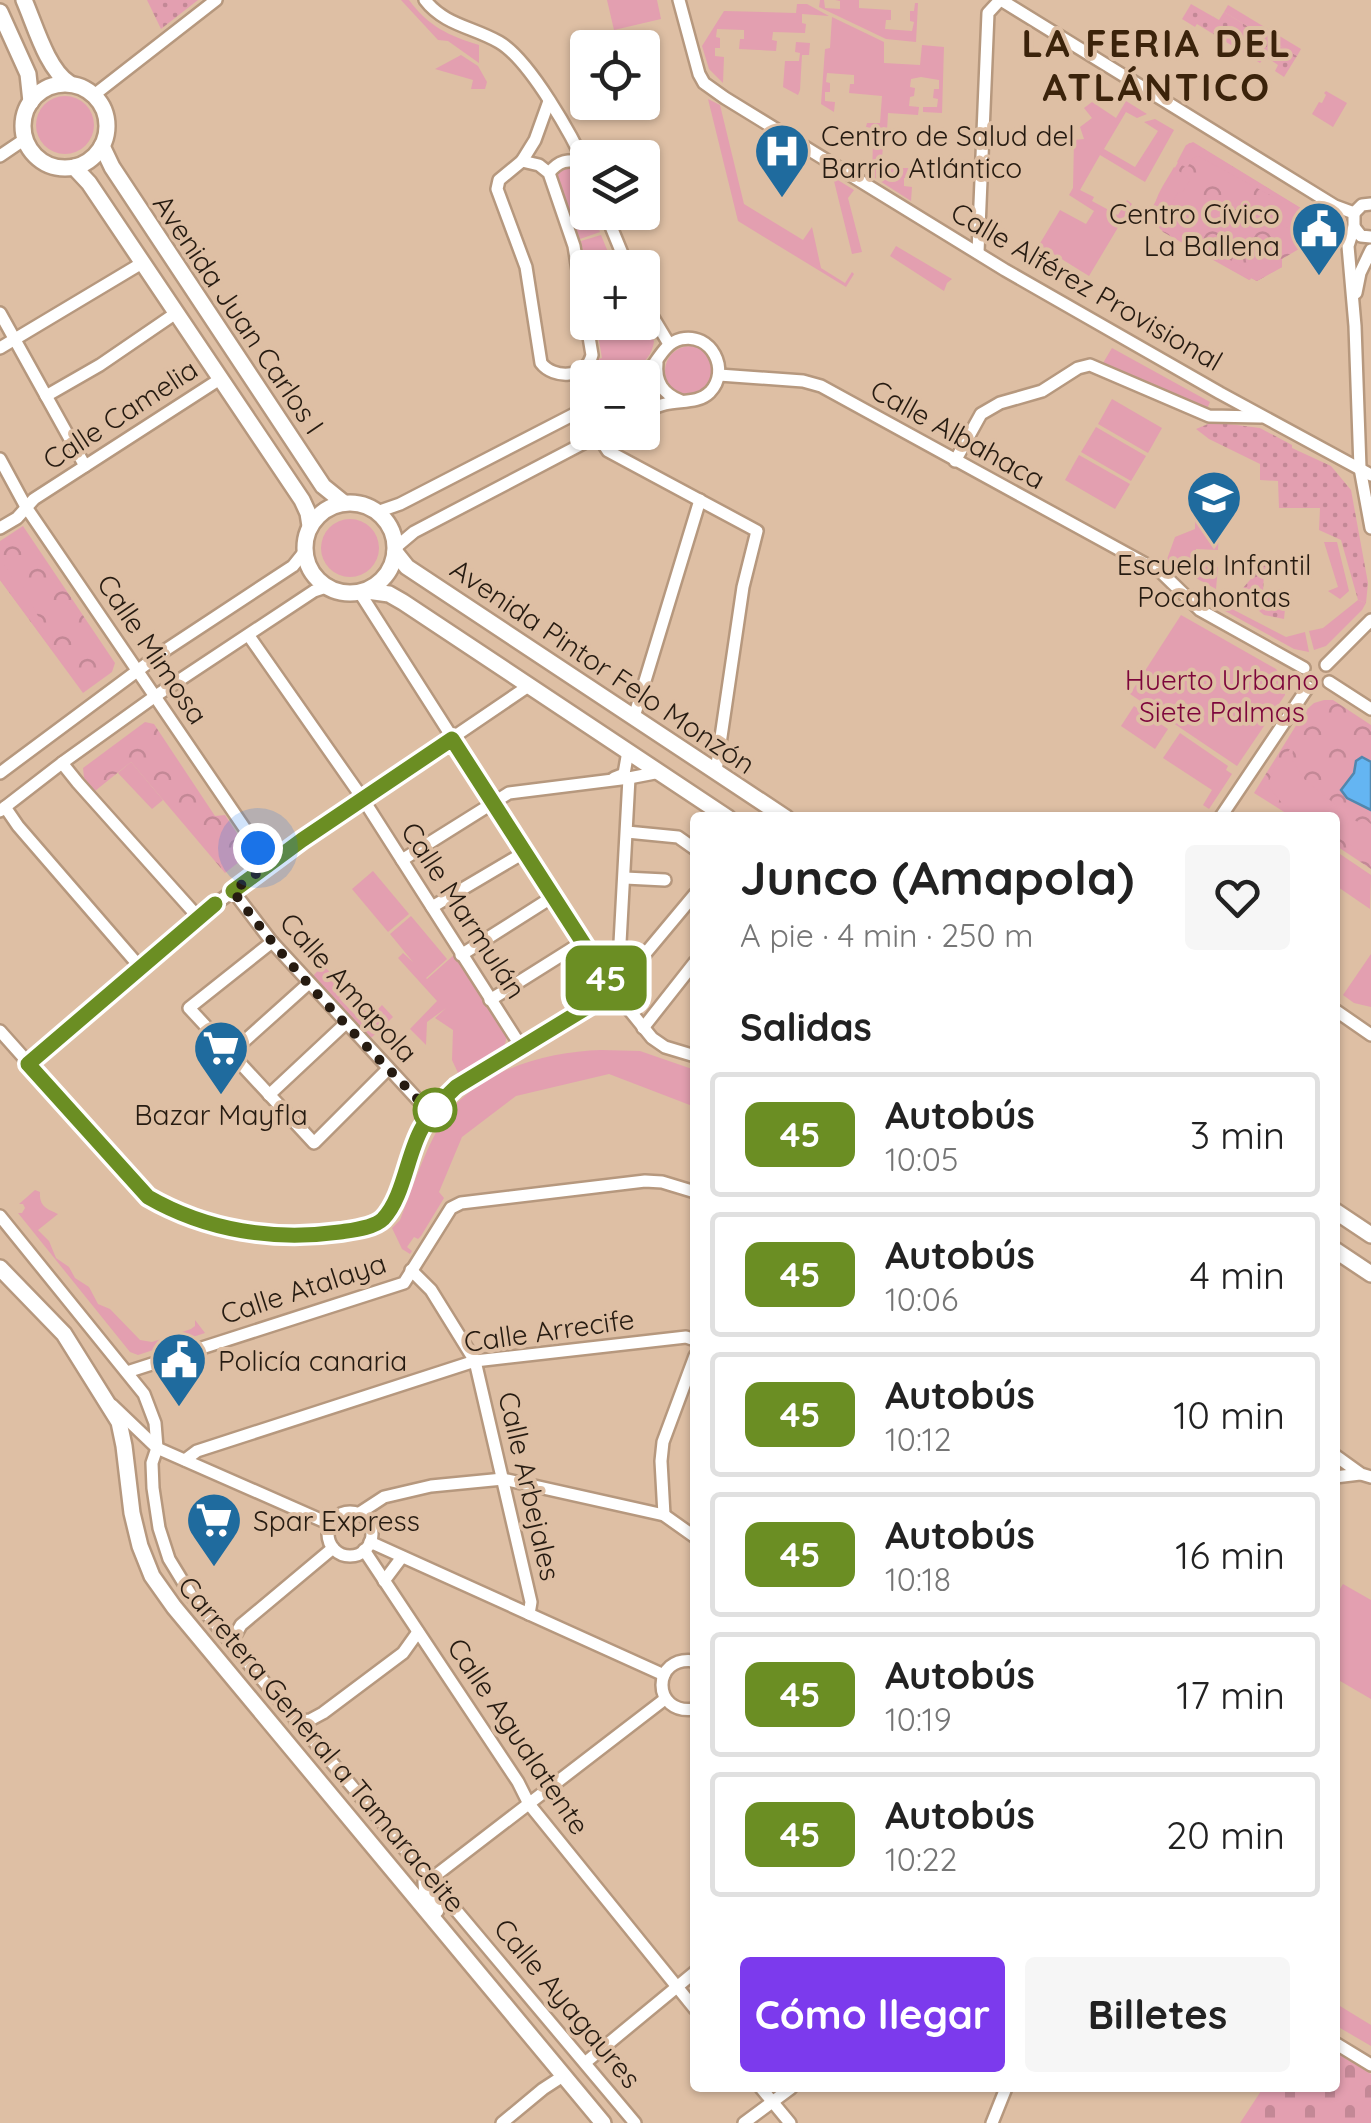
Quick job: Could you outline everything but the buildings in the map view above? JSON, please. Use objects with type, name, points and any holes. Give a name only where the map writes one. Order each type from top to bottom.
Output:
[{"type":"street","points":[[24,0],[59,77],[69,84]]},
{"type":"street","points":[[94,95],[216,0]]},
{"type":"street","points":[[425,0],[451,22],[501,42],[519,58],[570,140]]},
{"type":"street","name":"Calle Alférez Provisional","points":[[679,0],[704,83],[725,98],[1005,270],[1366,472]]},
{"type":"street","points":[[978,252],[988,13],[1000,0],[1335,206],[1354,212]]},
{"type":"street","points":[[0,12],[28,74],[31,102]]},
{"type":"street","points":[[69,84],[94,95],[107,119],[107,132],[95,156],[74,167],[42,161],[25,139],[25,113],[31,102],[48,87],[69,84]]},
{"type":"street","points":[[535,140],[574,246],[592,355],[590,364],[581,372],[552,373],[541,362],[526,267],[497,189],[499,180],[522,160],[535,140],[548,101]]},
{"type":"street","points":[[0,156],[25,139]]},
{"type":"street","name":"Avenida Juan Carlos I","points":[[102,146],[112,168],[324,486],[344,503]]},
{"type":"street","points":[[522,160],[539,164],[548,173]]},
{"type":"street","points":[[548,173],[556,164],[570,161]]},
{"type":"street","name":"Avenida Juan Carlos I","points":[[74,167],[89,183],[302,500],[310,526]]},
{"type":"street","points":[[1371,204],[1354,212],[1348,246],[1371,528]]},
{"type":"street","points":[[1354,228],[1362,236],[1371,237]]},
{"type":"street","points":[[1354,302],[1360,273],[1371,250]]},
{"type":"street","points":[[0,348],[142,263]]},
{"type":"street","points":[[0,313],[86,466]]},
{"type":"street","points":[[46,396],[176,313]]},
{"type":"street","points":[[660,328],[670,344]]},
{"type":"street","points":[[660,405],[700,398],[715,385],[719,365],[716,355],[700,340],[679,339],[658,359],[660,385],[681,401]]},
{"type":"street","points":[[955,460],[981,414],[1000,403],[1042,390],[1090,365],[1209,416],[1264,417]]},
{"type":"street","name":"Calle Albahaca","points":[[718,376],[803,381],[820,386],[1162,573],[1200,610],[1304,668]]},
{"type":"street","name":"Calle Camelia","points":[[0,528],[17,518],[34,500],[220,379]]},
{"type":"street","points":[[377,512],[400,504],[570,415]]},
{"type":"street","points":[[305,551],[313,575],[326,587],[336,592],[363,592],[386,576],[395,550],[414,532],[570,450]]},
{"type":"street","points":[[608,450],[756,531],[742,587],[716,771]]},
{"type":"street","name":"Calle Mimosa","points":[[0,459],[26,508],[269,864]]},
{"type":"street","points":[[634,717],[700,500]]},
{"type":"street","points":[[0,773],[137,671],[292,566],[305,551],[310,526],[324,511],[344,503],[367,506],[390,528],[395,550]]},
{"type":"street","name":"Avenida Pintor Felo Monzón","points":[[395,550],[407,567],[777,812]]},
{"type":"street","points":[[140,967],[3,809],[154,696],[314,591],[326,587]]},
{"type":"street","points":[[363,592],[614,991],[652,1038],[665,1047],[690,1051]]},
{"type":"street","name":"Avenida Pintor Felo Monzón","points":[[363,592],[389,594],[403,602],[719,812]]},
{"type":"street","points":[[1326,665],[1371,620]]},
{"type":"street","name":"Calle Marmulán","points":[[249,636],[363,799],[522,1048]]},
{"type":"street","points":[[1314,661],[1326,665],[1331,676],[1329,682],[1323,688],[1308,687],[1304,668],[1314,661]]},
{"type":"street","points":[[1329,682],[1371,709]]},
{"type":"street","points":[[28,1064],[198,917],[530,685]]},
{"type":"street","points":[[1224,812],[1308,687]]},
{"type":"street","points":[[614,778],[624,774],[628,750]]},
{"type":"street","points":[[62,762],[198,917]]},
{"type":"street","points":[[402,860],[509,792],[660,772]]},
{"type":"street","points":[[614,991],[620,961],[629,778]]},
{"type":"street","points":[[627,832],[678,837],[690,845]]},
{"type":"street","points":[[432,907],[525,852]]},
{"type":"street","points":[[624,878],[665,880]]},
{"type":"street","name":"Calle Amapola","points":[[233,891],[272,942],[432,1114]]},
{"type":"street","points":[[461,956],[554,896]]},
{"type":"street","points":[[0,1031],[138,1188],[168,1209],[234,1230],[277,1236],[330,1233],[381,1222],[392,1206],[421,1129],[456,1087],[614,991],[690,900]]},
{"type":"street","points":[[490,1000],[584,941]]},
{"type":"street","points":[[272,942],[189,1008],[230,1054],[314,1143],[388,1069]]},
{"type":"street","points":[[643,1028],[690,968]]},
{"type":"street","points":[[230,1054],[309,983]]},
{"type":"street","points":[[1340,1013],[1371,1035]]},
{"type":"street","points":[[268,1095],[346,1023]]},
{"type":"street","name":"Calle Atalaya","points":[[127,1372],[190,1356],[404,1283],[451,1208],[460,1202],[645,1181],[690,1190]]},
{"type":"street","points":[[1340,1215],[1371,1236]]},
{"type":"street","name":"Calle Ayagaures","points":[[0,1216],[144,1394],[155,1424],[157,1448],[152,1463],[159,1528],[170,1559],[191,1594],[636,2123]]},
{"type":"street","points":[[1340,1253],[1371,1274]]},
{"type":"street","name":"Carretera General a Tamaraceite","points":[[0,1268],[64,1334],[107,1401],[122,1432],[132,1513],[152,1576],[186,1622],[604,2123]]},
{"type":"street","name":"Calle Arbejales","points":[[411,1270],[431,1290],[476,1361],[531,1602],[529,1614]]},
{"type":"street","name":"Calle Arrecife","points":[[185,1460],[197,1451],[476,1361],[690,1339]]},
{"type":"street","points":[[664,1514],[663,1442],[690,1369]]},
{"type":"street","points":[[107,1401],[157,1448],[330,1524]]},
{"type":"street","points":[[1340,1457],[1366,1475]]},
{"type":"street","points":[[1340,1475],[1366,1475]]},
{"type":"street","points":[[358,1514],[384,1496],[431,1486],[503,1479],[664,1514],[690,1533]]},
{"type":"street","points":[[358,1514],[371,1529],[367,1546],[358,1554],[344,1556],[333,1548],[328,1537],[330,1524],[339,1515],[358,1514]]},
{"type":"street","points":[[367,1546],[402,1557],[664,1674]]},
{"type":"street","name":"Calle Agualatente","points":[[367,1546],[384,1581],[529,1804],[690,2003]]},
{"type":"street","points":[[232,1641],[241,1624],[333,1548]]},
{"type":"street","points":[[384,1581],[402,1557]]},
{"type":"street","points":[[296,1722],[324,1713],[402,1653],[418,1632]]},
{"type":"street","points":[[690,1661],[674,1663],[664,1674],[662,1691],[665,1699],[678,1709],[690,1709]]},
{"type":"street","points":[[412,1893],[665,1699]]},
{"type":"street","points":[[429,1880],[427,1897],[448,1924],[458,1948]]},
{"type":"street","points":[[586,2062],[690,1976]]},
{"type":"street","points":[[1340,2046],[1371,2065]]},
{"type":"street","points":[[502,2123],[563,2076]]},
{"type":"street","points":[[764,2092],[790,2123]]},
{"type":"street","points":[[744,2123],[787,2092]]},
{"type":"street","points":[[992,2123],[1004,2092]]},
{"type":"green space","points":[[147,0],[198,0],[161,29]]},
{"type":"green space","points":[[401,0],[409,0],[440,29],[479,45],[479,63],[448,41],[438,40]]},
{"type":"green space","points":[[607,0],[657,0],[661,19],[614,30]]},
{"type":"green space","points":[[820,0],[824,0],[825,8],[840,9],[840,1],[835,0],[859,0],[859,8],[891,10],[891,20],[886,20],[885,29],[912,31],[910,11],[918,3],[916,42],[886,39],[819,7]]},
{"type":"green space","points":[[797,4],[807,4],[829,16],[802,14],[805,33],[773,32],[776,51],[739,49],[744,30],[717,29],[720,48],[715,48],[715,56],[724,57],[723,83],[709,69],[702,46],[724,11],[796,13]]},
{"type":"green space","points":[[1191,4],[1219,20],[1224,12],[1297,56],[1284,77],[1275,71],[1278,65],[1265,56],[1260,63],[1197,24],[1195,27],[1182,19]]},
{"type":"green space","points":[[1228,5],[1301,49],[1297,56],[1224,12]]},
{"type":"green space","points":[[832,17],[884,42],[884,63],[920,65],[922,45],[944,47],[942,113],[923,112],[923,107],[937,107],[938,99],[933,98],[939,80],[921,77],[911,79],[910,87],[915,88],[909,106],[919,107],[918,115],[888,113],[887,131],[866,127],[867,123],[880,123],[882,96],[849,93],[854,75],[827,73],[830,92],[825,92],[825,101],[835,102],[834,112],[821,104]]},
{"type":"green space","points":[[796,42],[810,43],[809,55],[802,55],[798,95],[783,87],[785,61],[799,61]]},
{"type":"green space","points":[[461,55],[478,66],[487,82],[485,89],[471,89],[473,80],[435,69]]},
{"type":"green space","points":[[1326,91],[1347,103],[1333,127],[1312,114]]},
{"type":"green space","points":[[65,96],[86,104],[94,125],[86,146],[65,154],[44,146],[36,125],[44,104]]},
{"type":"green space","points":[[708,99],[720,105],[744,204],[803,240],[812,227],[821,268],[845,283],[854,274],[846,287],[738,221]]},
{"type":"green space","points":[[1126,101],[1147,114],[1137,118],[1126,112],[1104,149],[1135,167],[1158,131],[1144,122],[1155,119],[1174,130],[1145,182],[1100,155],[1080,190],[1118,215],[1127,200],[1132,204],[1089,276],[1039,245],[1060,210],[1086,224],[1094,211],[1069,195],[1073,188],[1074,140],[1084,139],[1080,127],[1092,118],[1084,108],[1092,102],[1116,118]]},
{"type":"green space","points":[[878,133],[893,135],[893,139],[879,138],[879,147],[883,147],[878,166],[910,168],[904,186],[912,187],[911,201],[872,176],[873,141]]},
{"type":"green space","points":[[1193,142],[1310,214],[1286,228],[1272,219],[1282,203],[1277,199],[1198,156],[1187,168],[1177,162],[1186,145]]},
{"type":"green space","points":[[1189,143],[1332,227],[1334,237],[1326,233],[1282,259],[1282,267],[1257,281],[1163,232],[1155,221],[1153,206]]},
{"type":"green space","points":[[1174,167],[1190,180],[1168,211],[1176,229],[1244,268],[1257,247],[1282,259],[1282,267],[1257,281],[1250,280],[1160,229],[1155,205]]},
{"type":"green space","points":[[570,168],[570,210],[560,182],[555,183],[559,169]]},
{"type":"green space","points":[[833,177],[854,190],[848,198],[862,252],[852,254]]},
{"type":"green space","points":[[577,230],[600,232],[580,239]]},
{"type":"green space","points":[[601,235],[607,250],[583,250],[581,241]]},
{"type":"green space","points":[[896,246],[952,279],[944,291],[890,256]]},
{"type":"green space","points":[[599,340],[654,341],[645,360],[595,360],[602,358]]},
{"type":"green space","points":[[690,346],[708,353],[715,371],[708,389],[690,396],[672,389],[665,371],[672,353]]},
{"type":"green space","points":[[1112,348],[1210,402],[1207,409],[1103,363]]},
{"type":"green space","points":[[1112,399],[1162,428],[1148,453],[1098,424]]},
{"type":"green space","points":[[1221,423],[1260,428],[1331,466],[1351,490],[1368,583],[1366,603],[1358,600],[1341,540],[1319,530],[1320,508],[1279,508],[1278,481],[1260,480],[1260,464],[1196,429]]},
{"type":"green space","points":[[1096,427],[1146,456],[1131,481],[1081,452]]},
{"type":"green space","points":[[1079,455],[1130,484],[1115,509],[1065,480]]},
{"type":"green space","points":[[1196,492],[1207,493],[1205,530],[1219,531],[1218,550],[1196,549],[1195,566],[1218,567],[1216,589],[1166,562],[1175,537],[1195,529]]},
{"type":"green space","points":[[350,519],[371,527],[379,548],[371,569],[350,577],[329,569],[321,548],[329,527]]},
{"type":"green space","points":[[23,526],[115,663],[112,672],[83,693],[0,580],[0,541]]},
{"type":"green space","points":[[1324,542],[1337,542],[1349,591],[1340,599],[1328,591],[1338,587]]},
{"type":"green space","points":[[1261,558],[1270,559],[1270,569],[1264,570],[1263,594],[1278,596],[1279,589],[1287,589],[1284,619],[1264,615],[1238,594],[1260,568]]},
{"type":"green space","points":[[0,559],[11,578],[20,582],[51,632],[52,650],[0,580]]},
{"type":"green space","points":[[1207,596],[1286,637],[1305,632],[1309,652],[1294,649],[1207,601]]},
{"type":"green space","points":[[1358,600],[1366,603],[1362,610],[1326,646],[1314,650],[1309,631],[1323,628]]},
{"type":"green space","name":"Huerto Urbano Siete Palmas","points":[[1181,615],[1276,669],[1285,681],[1285,695],[1237,766],[1130,694]]},
{"type":"green space","points":[[1333,700],[1371,725],[1371,869],[1340,848],[1340,812],[1284,812],[1254,793],[1305,711],[1314,703]]},
{"type":"green space","points":[[1134,706],[1168,729],[1155,749],[1121,726]]},
{"type":"green space","points":[[145,722],[154,724],[215,816],[225,815],[254,859],[249,863],[244,858],[225,873],[131,762],[95,791],[84,778],[83,768]]},
{"type":"green space","points":[[1180,733],[1228,766],[1226,770],[1232,774],[1209,809],[1203,805],[1212,790],[1163,758]]},
{"type":"green space","points":[[1293,749],[1292,760],[1305,780],[1356,821],[1371,824],[1371,857],[1340,839],[1340,812],[1297,812],[1282,803],[1269,787],[1269,781],[1278,758],[1284,758]]},
{"type":"green space","points":[[131,762],[163,800],[152,809],[118,773]]},
{"type":"green space","points":[[1340,854],[1371,875],[1370,909],[1340,888]]},
{"type":"green space","points":[[373,871],[409,914],[388,932],[352,889]]},
{"type":"green space","points":[[411,916],[447,959],[426,978],[454,955],[507,1036],[504,1048],[459,1075],[452,1060],[453,1030],[435,1018],[446,1008],[427,1022],[426,1045],[410,1029],[437,1001],[398,958],[403,953],[413,962],[390,934]]},
{"type":"green space","points":[[1371,954],[1371,1007],[1354,1003],[1343,995]]},
{"type":"green space","points":[[323,965],[347,990],[339,998],[356,1016],[364,1010],[369,1015],[361,1022],[369,1031],[377,1025],[370,1017],[382,1005],[393,1017],[370,1039],[313,976]]},
{"type":"green space","points":[[640,1051],[690,1068],[690,1105],[609,1074],[516,1096],[462,1137],[439,1192],[444,1198],[421,1236],[414,1237],[407,1247],[412,1251],[410,1254],[402,1249],[392,1228],[400,1220],[433,1138],[453,1108],[489,1079],[510,1069],[578,1052]]},
{"type":"green space","points":[[35,1190],[40,1192],[45,1207],[58,1214],[38,1230],[49,1241],[56,1258],[89,1287],[98,1304],[110,1309],[140,1340],[152,1342],[191,1329],[195,1320],[205,1333],[138,1355],[130,1352],[18,1213],[25,1208],[19,1204]]},
{"type":"green space","points":[[1343,1584],[1371,1600],[1371,1699],[1340,1681]]},
{"type":"green space","points":[[1340,2006],[1371,2025],[1371,2046],[1340,2028]]},
{"type":"green space","points":[[1340,2055],[1371,2074],[1371,2123],[1240,2123],[1260,2092],[1340,2092]]},
{"type":"water","points":[[1362,757],[1371,762],[1371,810],[1347,798],[1341,790]]},
{"type":"bus line","name":"45","points":[[215,904],[28,1064],[148,1197],[168,1209],[234,1230],[305,1236],[381,1222],[392,1206],[421,1129],[442,1100],[456,1087],[614,991],[452,739],[233,891]]},
{"type":"place","name":"Centro de Salud del Barrio Atlántico","points":[[782,200]]},
{"type":"place","name":"Centro Cívico La Ballena","points":[[1319,278]]},
{"type":"place","name":"Escuela Infantil Pocahontas","points":[[1214,547]]},
{"type":"place","name":"Bazar Mayfla","points":[[221,1097]]},
{"type":"place","name":"Policía canaria","points":[[179,1409]]},
{"type":"place","name":"Spar Express","points":[[214,1569]]},
{"type":"district","name":"LA FERIA DEL ATLÁNTICO","points":[[1157,65]]},
{"type":"route","points":[[258,848],[269,864],[233,891],[296,969],[432,1114],[435,1110]]}]
